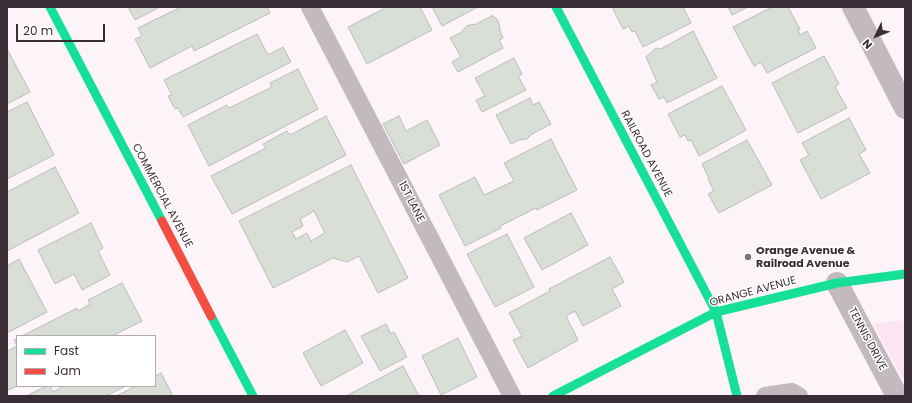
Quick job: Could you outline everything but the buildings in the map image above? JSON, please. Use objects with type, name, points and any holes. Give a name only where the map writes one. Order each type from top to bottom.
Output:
[{"type":"street","name":"COMMERCIAL AVENUE","points":[[50,7],[253,396]]},
{"type":"street","name":"RAILROAD AVENUE","points":[[556,7],[716,312],[737,396]]},
{"type":"street","points":[[853,7],[905,108]]},
{"type":"street","name":"ORANGE AVENUE","points":[[553,396],[716,312],[837,283],[905,274]]},
{"type":"street","name":"TENNIS DRIVE","points":[[837,283],[896,396]]},
{"type":"lane","name":"1ST LANE","points":[[310,7],[512,396]]},
{"type":"lane","points":[[765,396],[792,392],[799,396]]},
{"type":"shaded area","points":[[905,320],[905,382],[873,324]]},
{"type":"traffic: fast","points":[[50,7],[162,221]]},
{"type":"traffic: fast","points":[[556,7],[716,312],[737,396]]},
{"type":"traffic: fast","points":[[553,396],[716,312],[837,283],[905,274]]},
{"type":"traffic: fast","points":[[211,316],[253,396]]},
{"type":"traffic: jam","points":[[162,221],[211,316]]},
{"type":"place","name":"Orange Avenue & Railroad Avenue","points":[[748,257]]}]
